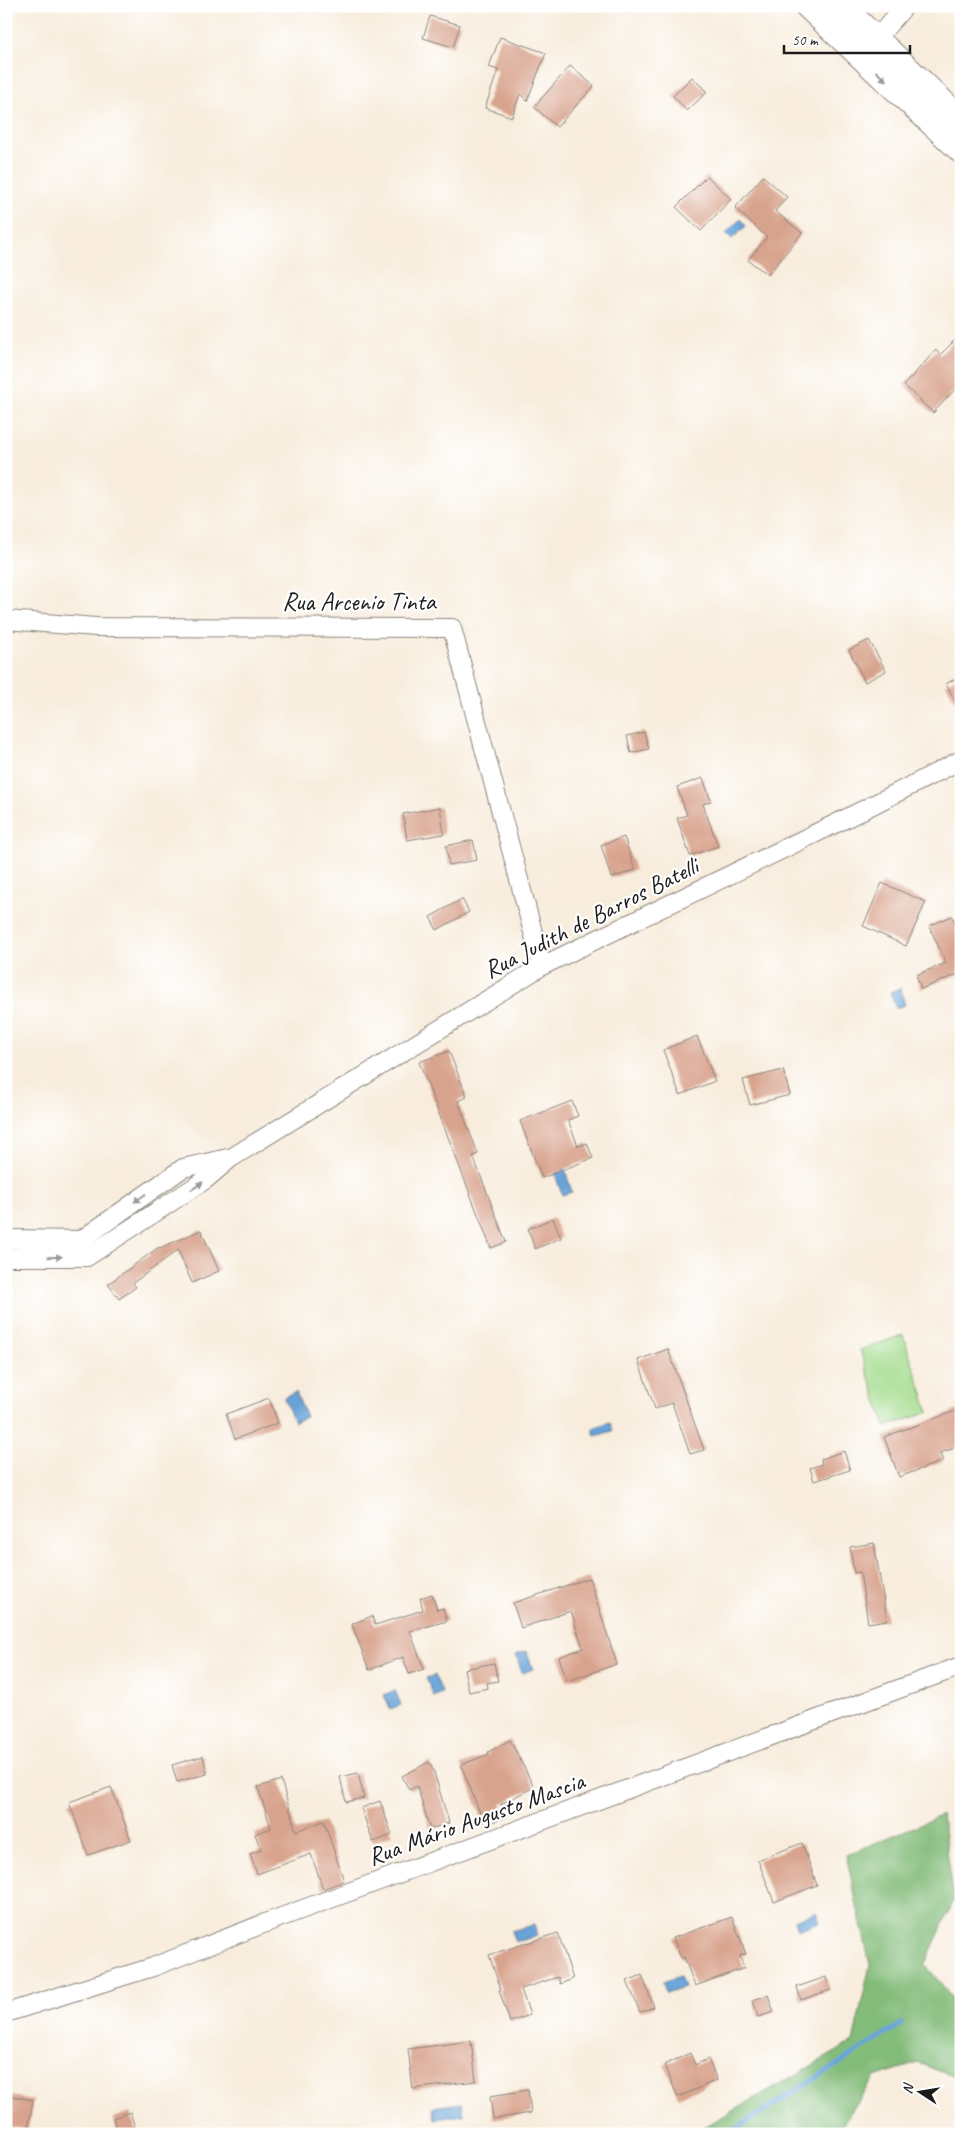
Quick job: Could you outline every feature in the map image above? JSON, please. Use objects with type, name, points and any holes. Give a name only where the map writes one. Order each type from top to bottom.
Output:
[{"type":"main road","points":[[807,6],[961,151]]},
{"type":"main road","points":[[842,6],[961,119]]},
{"type":"street","points":[[876,38],[906,6]]},
{"type":"street","name":"Rua Arcenio Tinta","points":[[6,620],[96,627],[452,628],[542,966]]},
{"type":"street","name":"Rua Judith de Barros Batelli","points":[[6,1257],[87,1257],[205,1180],[231,1158],[542,966],[845,820],[961,760]]},
{"type":"street","name":"Rua Judith de Barros Batelli","points":[[6,1239],[81,1240],[183,1168],[231,1158]]},
{"type":"street","name":"Rua Mário Augusto Mascia","points":[[6,2013],[153,1967],[277,1919],[961,1666]]},
{"type":"green space","points":[[903,1335],[929,1412],[886,1427],[860,1350]]},
{"type":"green space","points":[[942,1815],[954,1900],[925,1964],[955,2002],[961,2004],[961,2079],[918,2063],[874,2077],[836,2134],[692,2134],[853,2042],[870,1965],[846,1855]]},
{"type":"water","points":[[740,219],[746,226],[732,239],[726,233]]},
{"type":"water","points":[[900,988],[905,1005],[896,1008],[890,992]]},
{"type":"water","points":[[565,1170],[572,1192],[562,1195],[555,1174]]},
{"type":"water","points":[[296,1392],[306,1417],[294,1422],[284,1398]]},
{"type":"water","points":[[610,1422],[613,1431],[595,1436],[593,1428]]},
{"type":"water","points":[[526,1651],[533,1669],[522,1673],[516,1655]]},
{"type":"water","points":[[435,1675],[442,1693],[434,1697],[426,1678]]},
{"type":"water","points":[[395,1690],[401,1705],[390,1709],[384,1695]]},
{"type":"water","points":[[816,1912],[820,1922],[797,1930],[794,1920]]},
{"type":"water","points":[[534,1925],[537,1936],[515,1942],[511,1931]]},
{"type":"water","points":[[680,1976],[684,1987],[666,1993],[663,1982]]},
{"type":"water","points":[[462,2103],[464,2115],[435,2119],[433,2107]]},
{"type":"building","points":[[430,16],[460,25],[453,47],[423,38]]},
{"type":"building","points":[[500,37],[546,53],[527,101],[520,94],[512,117],[485,108],[498,70],[489,67]]},
{"type":"building","points":[[570,66],[594,86],[557,127],[534,107]]},
{"type":"building","points":[[692,77],[707,92],[687,111],[673,96]]},
{"type":"building","points":[[707,176],[731,199],[701,231],[676,207]]},
{"type":"building","points":[[763,176],[787,197],[775,211],[802,233],[768,275],[748,260],[767,237],[735,208]]},
{"type":"building","points":[[961,334],[961,383],[933,413],[904,385],[936,350],[940,355]]},
{"type":"building","points":[[869,640],[886,671],[865,682],[849,650]]},
{"type":"building","points":[[961,675],[961,711],[946,684]]},
{"type":"building","points":[[644,732],[649,749],[631,753],[627,736]]},
{"type":"building","points":[[703,778],[711,801],[703,804],[718,846],[690,856],[677,818],[687,815],[677,787]]},
{"type":"building","points":[[440,807],[444,834],[407,840],[403,814]]},
{"type":"building","points":[[624,837],[635,870],[611,878],[601,845]]},
{"type":"building","points":[[473,840],[477,860],[449,865],[446,846]]},
{"type":"building","points":[[882,883],[926,902],[906,946],[863,926]]},
{"type":"building","points":[[462,899],[469,912],[437,930],[430,917]]},
{"type":"building","points":[[952,916],[961,937],[961,973],[921,989],[916,975],[946,963],[929,926]]},
{"type":"building","points":[[697,1036],[715,1081],[680,1095],[663,1050]]},
{"type":"building","points":[[449,1051],[467,1097],[458,1101],[478,1154],[473,1156],[506,1242],[491,1248],[419,1062]]},
{"type":"building","points":[[783,1070],[790,1095],[750,1105],[743,1080]]},
{"type":"building","points":[[572,1101],[578,1116],[568,1120],[578,1146],[587,1143],[593,1158],[542,1178],[520,1121]]},
{"type":"building","points":[[553,1218],[561,1238],[535,1249],[528,1229]]},
{"type":"building","points":[[201,1230],[219,1271],[192,1283],[178,1250],[133,1283],[136,1287],[119,1299],[108,1284],[159,1247]]},
{"type":"building","points":[[668,1349],[704,1450],[690,1454],[672,1403],[655,1409],[638,1360]]},
{"type":"building","points":[[269,1398],[278,1423],[235,1439],[226,1414]]},
{"type":"building","points":[[958,1410],[961,1418],[961,1446],[940,1453],[943,1461],[899,1477],[884,1437]]},
{"type":"building","points":[[844,1451],[850,1470],[814,1481],[810,1468],[822,1464],[821,1459]]},
{"type":"building","points":[[874,1543],[887,1620],[868,1623],[860,1572],[854,1573],[850,1547]]},
{"type":"building","points":[[589,1578],[617,1664],[567,1681],[559,1657],[583,1648],[571,1611],[521,1628],[513,1603]]},
{"type":"building","points":[[432,1594],[437,1610],[443,1608],[447,1621],[410,1631],[424,1669],[409,1674],[403,1657],[369,1670],[352,1624],[372,1616],[375,1625],[423,1610],[420,1598]]},
{"type":"building","points":[[494,1663],[498,1681],[487,1683],[488,1688],[469,1692],[464,1669]]},
{"type":"building","points":[[510,1740],[534,1787],[501,1804],[506,1817],[485,1825],[461,1765],[489,1754],[488,1752]]},
{"type":"building","points":[[203,1756],[207,1774],[177,1782],[172,1765]]},
{"type":"building","points":[[429,1762],[434,1772],[449,1823],[430,1829],[417,1786],[409,1790],[402,1776]]},
{"type":"building","points":[[358,1773],[364,1798],[346,1802],[340,1777]]},
{"type":"building","points":[[281,1780],[296,1831],[324,1821],[344,1881],[323,1889],[311,1854],[257,1874],[250,1854],[261,1850],[255,1834],[271,1828],[258,1787]]},
{"type":"building","points":[[111,1787],[131,1840],[88,1855],[69,1802]]},
{"type":"building","points":[[380,1801],[392,1835],[373,1842],[361,1808]]},
{"type":"building","points":[[802,1843],[817,1885],[774,1902],[758,1860]]},
{"type":"building","points":[[732,1917],[746,1954],[740,1956],[744,1968],[695,1986],[684,1957],[681,1958],[673,1938]]},
{"type":"building","points":[[558,1933],[573,1979],[560,1984],[558,1977],[521,1989],[530,2015],[510,2022],[489,1955]]},
{"type":"building","points":[[642,1975],[654,2007],[640,2012],[627,1981]]},
{"type":"building","points":[[826,1977],[830,1990],[801,2000],[797,1987]]},
{"type":"building","points":[[768,1995],[774,2012],[758,2017],[753,2000]]},
{"type":"building","points":[[471,2041],[476,2081],[413,2089],[408,2049]]},
{"type":"building","points":[[690,2053],[695,2065],[708,2059],[717,2080],[678,2097],[664,2065]]},
{"type":"building","points":[[528,2090],[531,2113],[493,2119],[490,2096]]},
{"type":"building","points":[[6,2095],[33,2100],[28,2130],[6,2126]]},
{"type":"building","points":[[130,2112],[137,2134],[118,2134],[113,2118]]},
{"type":"waterway","points":[[728,2134],[901,2024]]}]
